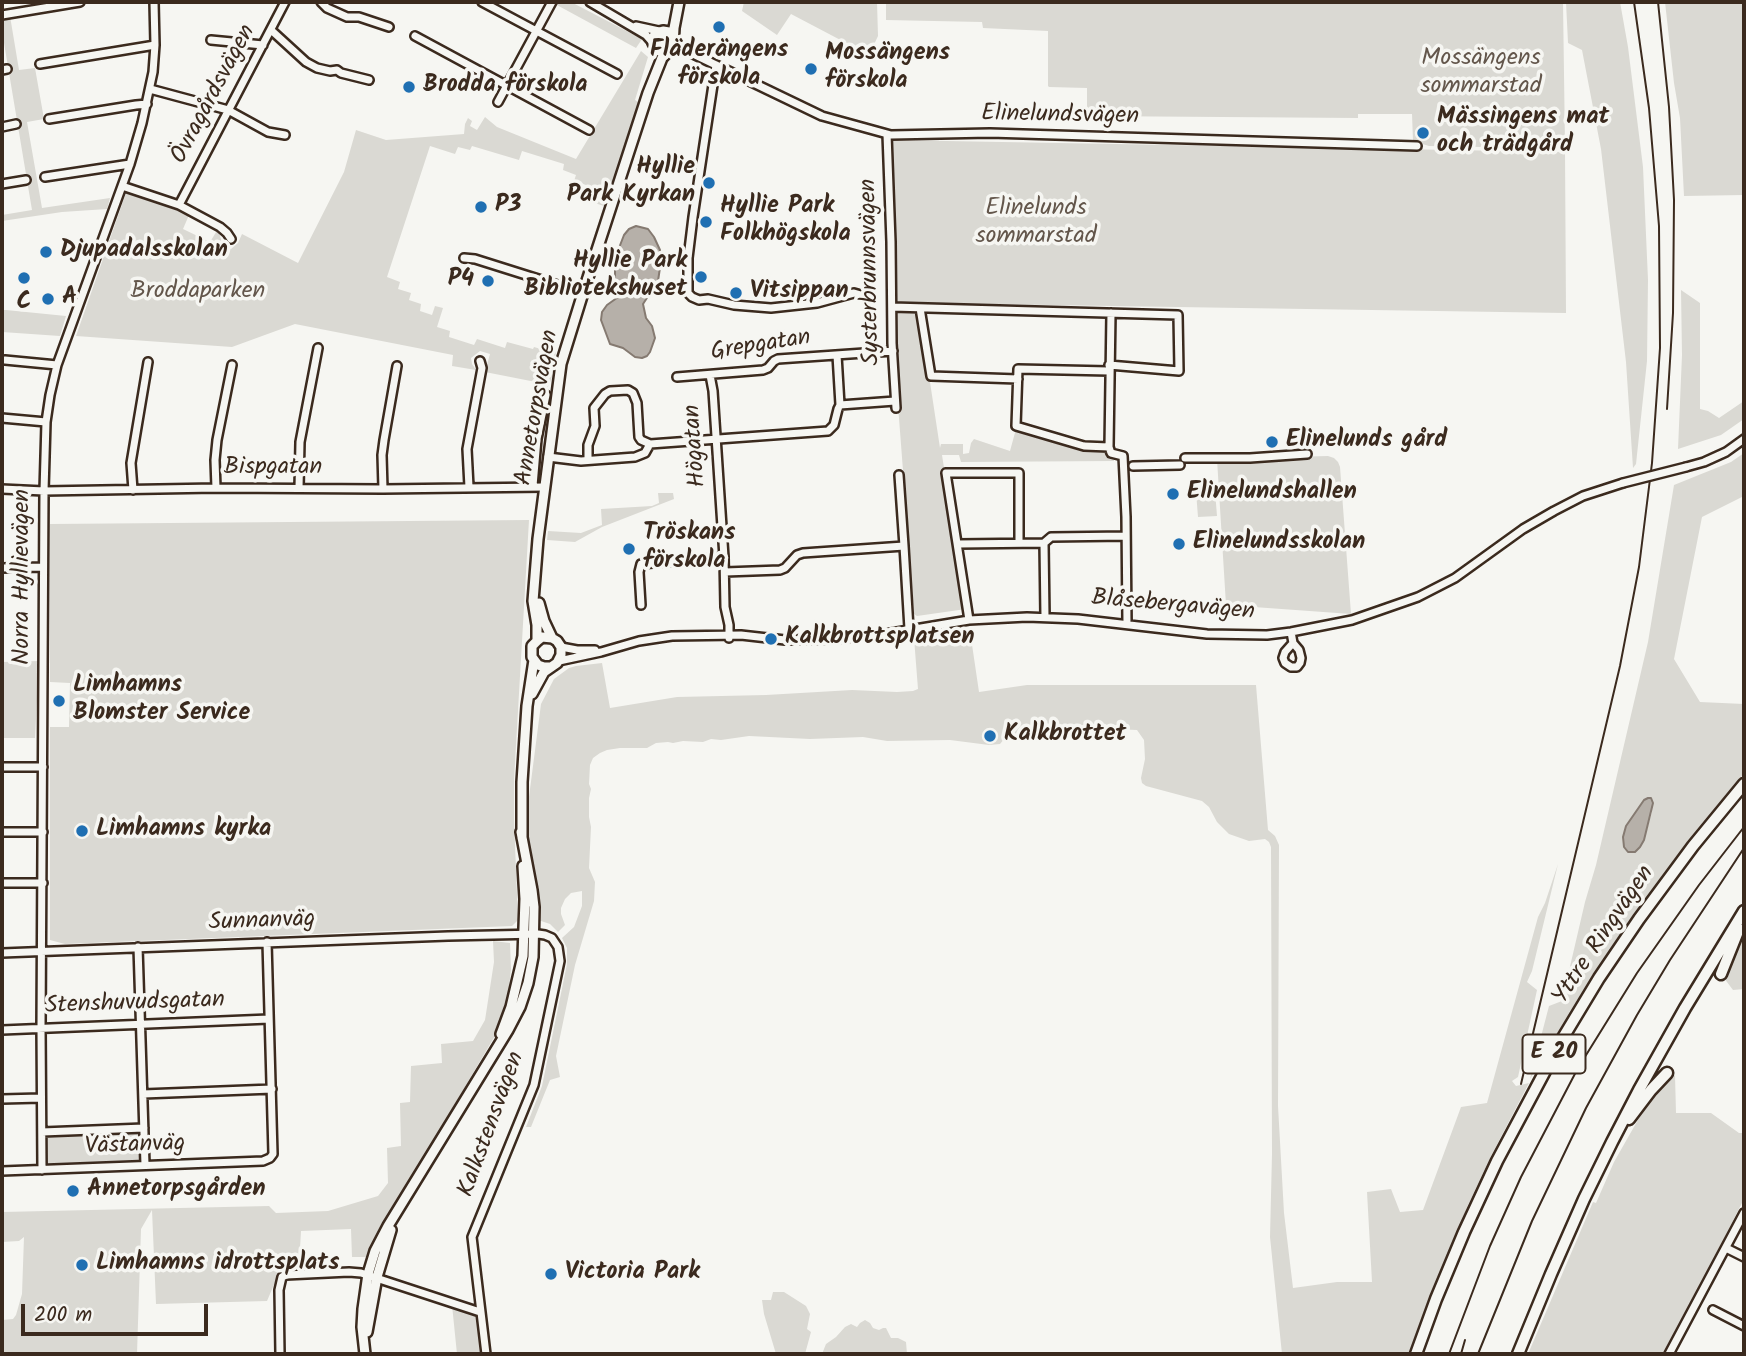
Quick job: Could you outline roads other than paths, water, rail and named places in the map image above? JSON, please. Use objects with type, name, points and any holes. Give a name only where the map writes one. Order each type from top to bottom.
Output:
[{"type":"highway","name":"Yttre Ringvägen","points":[[1416,1354],[1464,1232],[1497,1161],[1561,1041],[1639,919],[1744,783]]},
{"type":"highway","points":[[1518,1354],[1556,1262],[1612,1142],[1685,1008],[1744,911]]},
{"type":"highway","points":[[1721,974],[1744,918]]},
{"type":"highway","points":[[1612,1142],[1667,1073]]},
{"type":"main road","name":"Annetorpsvägen","points":[[661,31],[669,22],[678,2]]},
{"type":"main road","name":"Annetorpsvägen","points":[[537,640],[533,601],[535,573],[561,364],[648,93],[662,58],[671,45],[678,2]]},
{"type":"main road","points":[[661,31],[669,32],[671,45],[658,51],[653,45],[654,36],[661,31]]},
{"type":"main road","name":"Annetorpsvägen","points":[[648,93],[653,67],[653,45]]},
{"type":"main road","name":"Annetorpsvägen","points":[[535,573],[540,609],[552,638]]},
{"type":"main road","points":[[365,1353],[372,1276],[404,1200],[493,1055],[520,1007],[528,983],[533,957],[529,934],[532,890],[522,832],[527,706],[534,660],[531,650],[537,640],[552,638],[561,647],[559,661],[541,675],[527,706]]},
{"type":"main road","points":[[534,660],[541,666],[550,667]]},
{"type":"street","points":[[2,15],[80,2]]},
{"type":"street","name":"Norra Hyllievägen","points":[[42,1170],[43,567],[46,422],[57,365],[130,164],[150,89],[155,45],[154,2]]},
{"type":"street","name":"Övragårdsvägen","points":[[179,205],[284,2]]},
{"type":"street","points":[[321,2],[327,8],[347,17],[389,27]]},
{"type":"street","points":[[482,2],[617,74]]},
{"type":"street","points":[[498,102],[552,2]]},
{"type":"street","points":[[590,2],[646,35],[653,45]]},
{"type":"street","points":[[628,23],[661,31]]},
{"type":"street","points":[[271,30],[306,62],[317,68],[337,70],[369,80]]},
{"type":"street","points":[[415,36],[589,130]]},
{"type":"street","points":[[211,40],[263,45]]},
{"type":"street","points":[[40,64],[155,45]]},
{"type":"street","name":"Elinelundsvägen","points":[[671,45],[822,116],[887,134],[990,134],[1417,146]]},
{"type":"street","points":[[716,65],[693,217],[688,258],[688,293],[699,300],[771,308],[817,303],[854,293],[861,295]]},
{"type":"street","points":[[150,89],[228,110],[268,132],[285,135]]},
{"type":"street","points":[[49,119],[146,104]]},
{"type":"street","points":[[2,127],[16,124]]},
{"type":"street","name":"Systerbrunnsvägen","points":[[841,405],[896,405],[887,134]]},
{"type":"street","points":[[45,177],[130,164]]},
{"type":"street","points":[[2,184],[26,180]]},
{"type":"street","points":[[122,186],[179,205],[219,227],[231,239]]},
{"type":"street","points":[[464,258],[475,259],[583,293]]},
{"type":"street","points":[[892,307],[1178,314],[1179,371],[1109,368],[1018,369],[1016,426],[1084,446],[1109,447]]},
{"type":"street","points":[[920,308],[931,376],[1018,379]]},
{"type":"street","points":[[1111,313],[1109,447],[1111,453],[1123,456],[1127,624]]},
{"type":"street","points":[[299,488],[300,442],[318,348]]},
{"type":"street","name":"Grepgatan","points":[[677,377],[763,370],[778,359],[893,351]]},
{"type":"street","points":[[588,460],[588,445],[595,426],[594,408],[610,391],[628,390],[635,395],[639,437],[650,444],[828,431],[834,425],[841,405],[837,355]]},
{"type":"street","points":[[5,360],[57,365]]},
{"type":"street","points":[[469,487],[467,449],[482,368],[480,361]]},
{"type":"street","points":[[133,490],[131,463],[148,362]]},
{"type":"street","points":[[216,488],[217,440],[232,365]]},
{"type":"street","points":[[383,489],[382,455],[397,366]]},
{"type":"street","name":"Högatan","points":[[710,375],[729,637]]},
{"type":"street","name":"Annetorpsvägen","points":[[533,486],[537,439],[546,395]]},
{"type":"street","points":[[2,418],[46,422]]},
{"type":"street","name":"Blåsebergavägen","points":[[559,661],[639,640],[671,636],[750,636],[802,641],[969,620],[1027,617],[1127,624],[1207,634],[1267,635],[1291,632],[1352,620],[1418,597],[1455,578],[1523,529],[1583,496],[1704,462],[1726,452],[1744,439]]},
{"type":"street","points":[[548,457],[588,460],[640,456],[650,444]]},
{"type":"street","points":[[1133,466],[1307,454]]},
{"type":"street","points":[[969,620],[946,473],[1019,473],[1019,543]]},
{"type":"street","points":[[900,475],[909,629]]},
{"type":"street","name":"Bispgatan","points":[[2,489],[44,491],[545,487]]},
{"type":"street","points":[[958,544],[1044,543],[1051,537],[1126,536]]},
{"type":"street","points":[[1044,543],[1045,617]]},
{"type":"street","points":[[725,572],[785,568],[797,555],[803,553],[905,545]]},
{"type":"street","points":[[641,605],[641,564],[724,557]]},
{"type":"street","points":[[2,568],[43,567]]},
{"type":"street","points":[[1291,632],[1293,643]]},
{"type":"street","name":"Blåsebergavägen","points":[[561,647],[577,650],[610,649]]},
{"type":"street","points":[[2,766],[43,767]]},
{"type":"street","points":[[2,832],[43,832]]},
{"type":"street","points":[[2,883],[43,883]]},
{"type":"street","name":"Sunnanväg","points":[[2,953],[529,934]]},
{"type":"street","name":"Kalkstensvägen","points":[[486,1354],[472,1237],[534,1085],[559,961],[558,947],[554,940],[545,935],[529,934]]},
{"type":"street","points":[[143,1094],[271,1089],[267,943]]},
{"type":"street","points":[[138,947],[145,1165]]},
{"type":"street","name":"Stenshuvudsgatan","points":[[2,1030],[269,1019]]},
{"type":"street","name":"Västanväg","points":[[2,1171],[263,1161],[273,1154],[271,1089]]},
{"type":"street","points":[[2,1099],[41,1098]]},
{"type":"street","points":[[41,1132],[144,1128]]},
{"type":"street","points":[[1670,1354],[1744,1213]]},
{"type":"street","points":[[1726,1248],[1744,1257]]},
{"type":"street","points":[[280,1354],[279,1290],[282,1277],[337,1272],[361,1273],[480,1312]]},
{"type":"street","points":[[1713,1310],[1744,1326]]},
{"type":"railway","points":[[1521,1084],[1620,666],[1639,567],[1652,463],[1660,348],[1659,226],[1649,108],[1634,2]]},
{"type":"railway","points":[[1658,2],[1669,107],[1674,200],[1673,313],[1667,409]]},
{"type":"railway","points":[[1449,1354],[1490,1246],[1521,1177],[1578,1068],[1637,973],[1744,827]]},
{"type":"railway","points":[[1478,1354],[1532,1221],[1586,1108],[1670,960],[1744,848]]},
{"type":"railway","points":[[1461,1354],[1465,1340]]},
{"type":"place","name":"Fläderängens förskola","points":[[719,27]]},
{"type":"place","name":"Mossängens förskola","points":[[811,69]]},
{"type":"place","name":"Brodda förskola","points":[[409,87]]},
{"type":"place","name":"Mässingens mat och trädgård","points":[[1423,133]]},
{"type":"place","name":"Hyllie Park Kyrkan","points":[[709,183]]},
{"type":"place","name":"P3","points":[[481,207]]},
{"type":"place","name":"Hyllie Park Folkhögskola","points":[[706,222]]},
{"type":"place","name":"Djupadalsskolan","points":[[46,252]]},
{"type":"place","name":"Hyllie Park Bibliotekshuset","points":[[701,277]]},
{"type":"place","name":"C","points":[[24,278]]},
{"type":"place","name":"P4","points":[[488,281]]},
{"type":"place","name":"Vitsippan","points":[[736,293]]},
{"type":"place","name":"A","points":[[48,299]]},
{"type":"place","name":"Elinelunds gård","points":[[1272,442]]},
{"type":"place","name":"Elinelundshallen","points":[[1173,494]]},
{"type":"place","name":"Elinelundsskolan","points":[[1179,544]]},
{"type":"place","name":"Tröskans förskola","points":[[629,549]]},
{"type":"place","name":"Kalkbrottsplatsen","points":[[771,639]]},
{"type":"place","name":"Limhamns Blomster Service","points":[[59,701]]},
{"type":"place","name":"Kalkbrottet","points":[[990,736]]},
{"type":"place","name":"Limhamns kyrka","points":[[82,831]]},
{"type":"place","name":"Annetorpsgården","points":[[73,1191]]},
{"type":"place","name":"Limhamns idrottsplats","points":[[82,1265]]},
{"type":"place","name":"Victoria Park","points":[[551,1274]]},
{"type":"park label","name":"Mossängens sommarstad","points":[[1481,74]]},
{"type":"park label","name":"Elinelunds sommarstad","points":[[1036,224]]},
{"type":"park label","name":"Broddaparken","points":[[198,293]]}]
